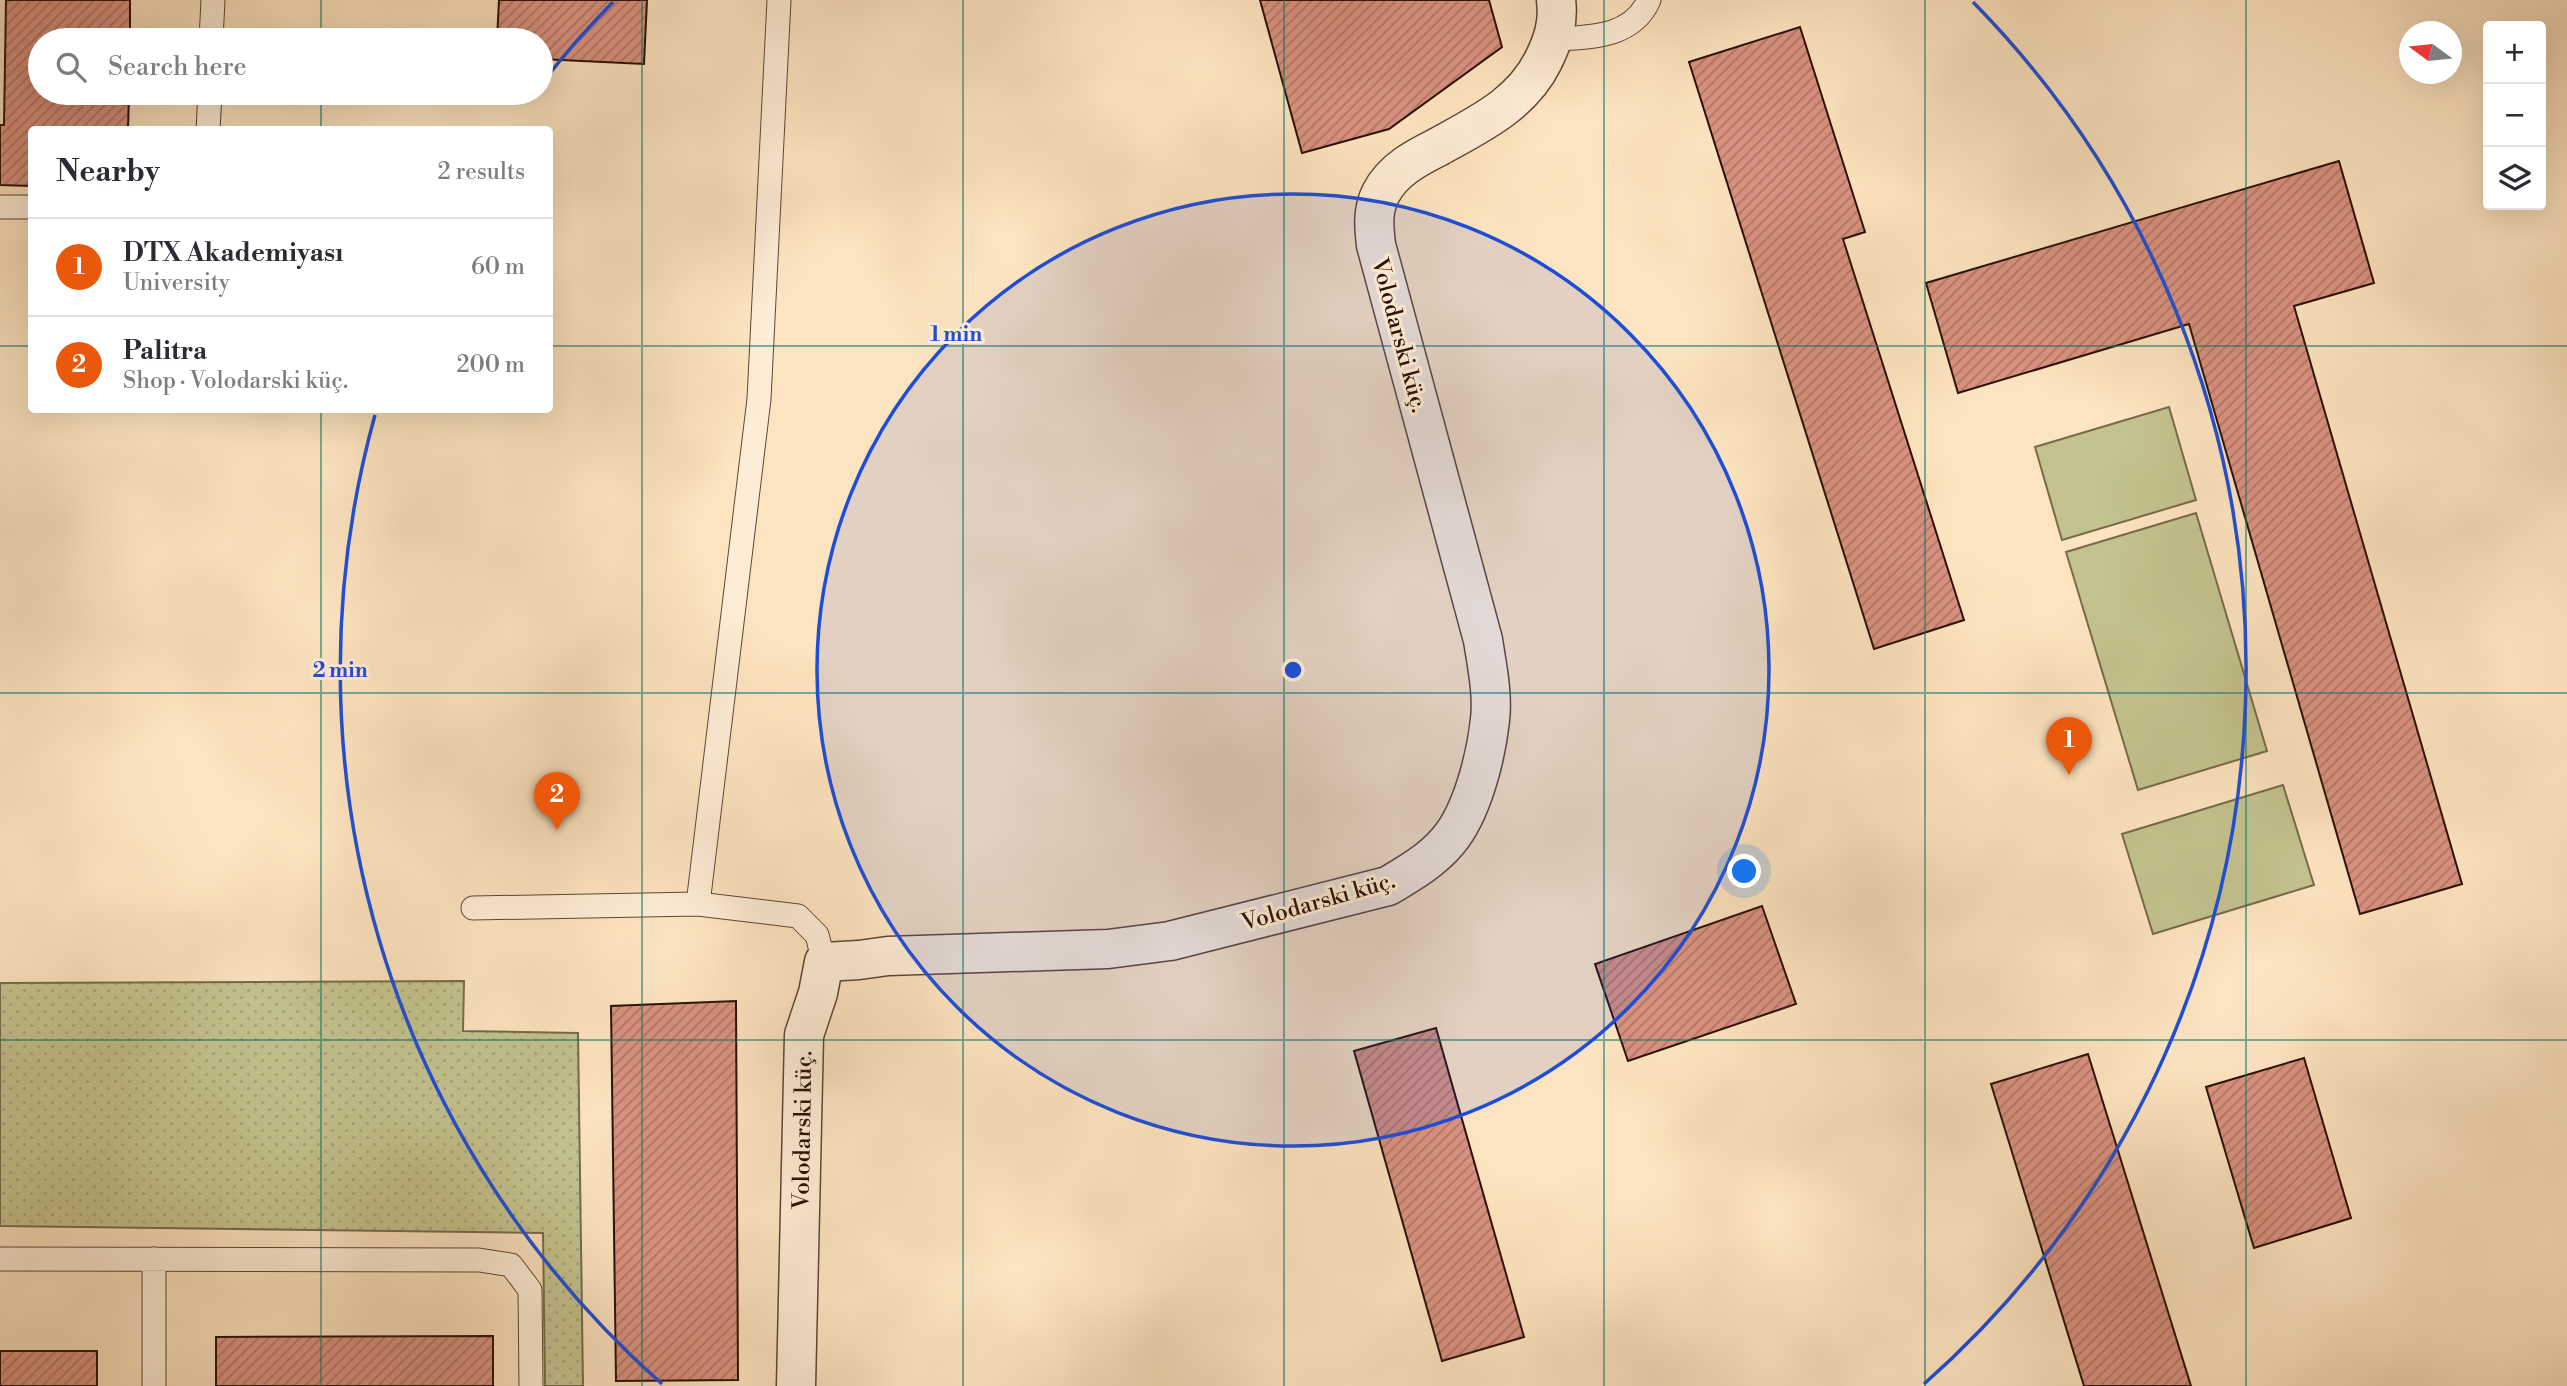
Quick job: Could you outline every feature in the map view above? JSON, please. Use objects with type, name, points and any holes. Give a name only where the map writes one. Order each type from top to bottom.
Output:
[{"type":"street","name":"Volodarski küç.","points":[[796,1386],[804,1035],[818,993],[824,962],[859,961],[888,956],[1108,949],[1170,941],[1388,886],[1419,869],[1449,840],[1465,813],[1479,771],[1490,719],[1489,674],[1483,640],[1376,245],[1374,219],[1380,194],[1394,175],[1416,158],[1485,121],[1514,101],[1537,73],[1555,39],[1556,0]]},
{"type":"lane","points":[[212,28],[213,0]]},
{"type":"lane","points":[[698,905],[759,399],[779,0]]},
{"type":"lane","points":[[1555,39],[1598,37],[1620,30],[1646,8],[1649,0]]},
{"type":"lane","points":[[208,126],[209,105]]},
{"type":"lane","points":[[0,207],[28,207]]},
{"type":"lane","points":[[473,908],[698,905],[798,916],[817,935],[824,962]]},
{"type":"lane","points":[[0,1259],[479,1260],[511,1265],[530,1290],[531,1386]]},
{"type":"lane","points":[[154,1259],[155,1386]]},
{"type":"shaded area","points":[[2169,407],[2196,500],[2062,540],[2035,447]]},
{"type":"shaded area","points":[[2196,513],[2267,751],[2138,790],[2066,552]]},
{"type":"shaded area","points":[[2283,785],[2314,885],[2153,934],[2122,834]]},
{"type":"shaded area","points":[[464,981],[463,1031],[578,1033],[583,1386],[545,1386],[543,1233],[0,1226],[0,983]]},
{"type":"building","points":[[6,0],[130,0],[130,28],[28,28],[28,105],[129,105],[128,126],[28,126],[28,186],[0,185],[0,125],[4,125]]},
{"type":"building","points":[[499,0],[647,0],[644,64],[553,60],[553,28],[498,28]]},
{"type":"building","points":[[1260,0],[1489,0],[1502,47],[1389,129],[1302,153]]},
{"type":"building","points":[[1800,27],[1865,232],[1843,239],[1964,620],[1874,649],[1689,62]]},
{"type":"building","points":[[2339,161],[2374,283],[2294,306],[2462,884],[2360,914],[2189,324],[1958,393],[1926,283]]},
{"type":"building","points":[[1762,906],[1796,1004],[1628,1061],[1595,964]]},
{"type":"building","points":[[736,1001],[738,1380],[616,1381],[611,1006]]},
{"type":"building","points":[[1436,1028],[1524,1337],[1442,1361],[1354,1051]]},
{"type":"building","points":[[2088,1054],[2191,1386],[2084,1386],[1991,1084]]},
{"type":"building","points":[[2304,1058],[2351,1218],[2254,1248],[2206,1087]]},
{"type":"building","points":[[493,1336],[493,1386],[216,1386],[216,1337]]},
{"type":"building","points":[[0,1351],[97,1351],[97,1386],[0,1386]]},
{"type":"place","name":"DTX Akademiyası","points":[[2069,775]]},
{"type":"place","name":"Palitra","points":[[557,830]]}]
